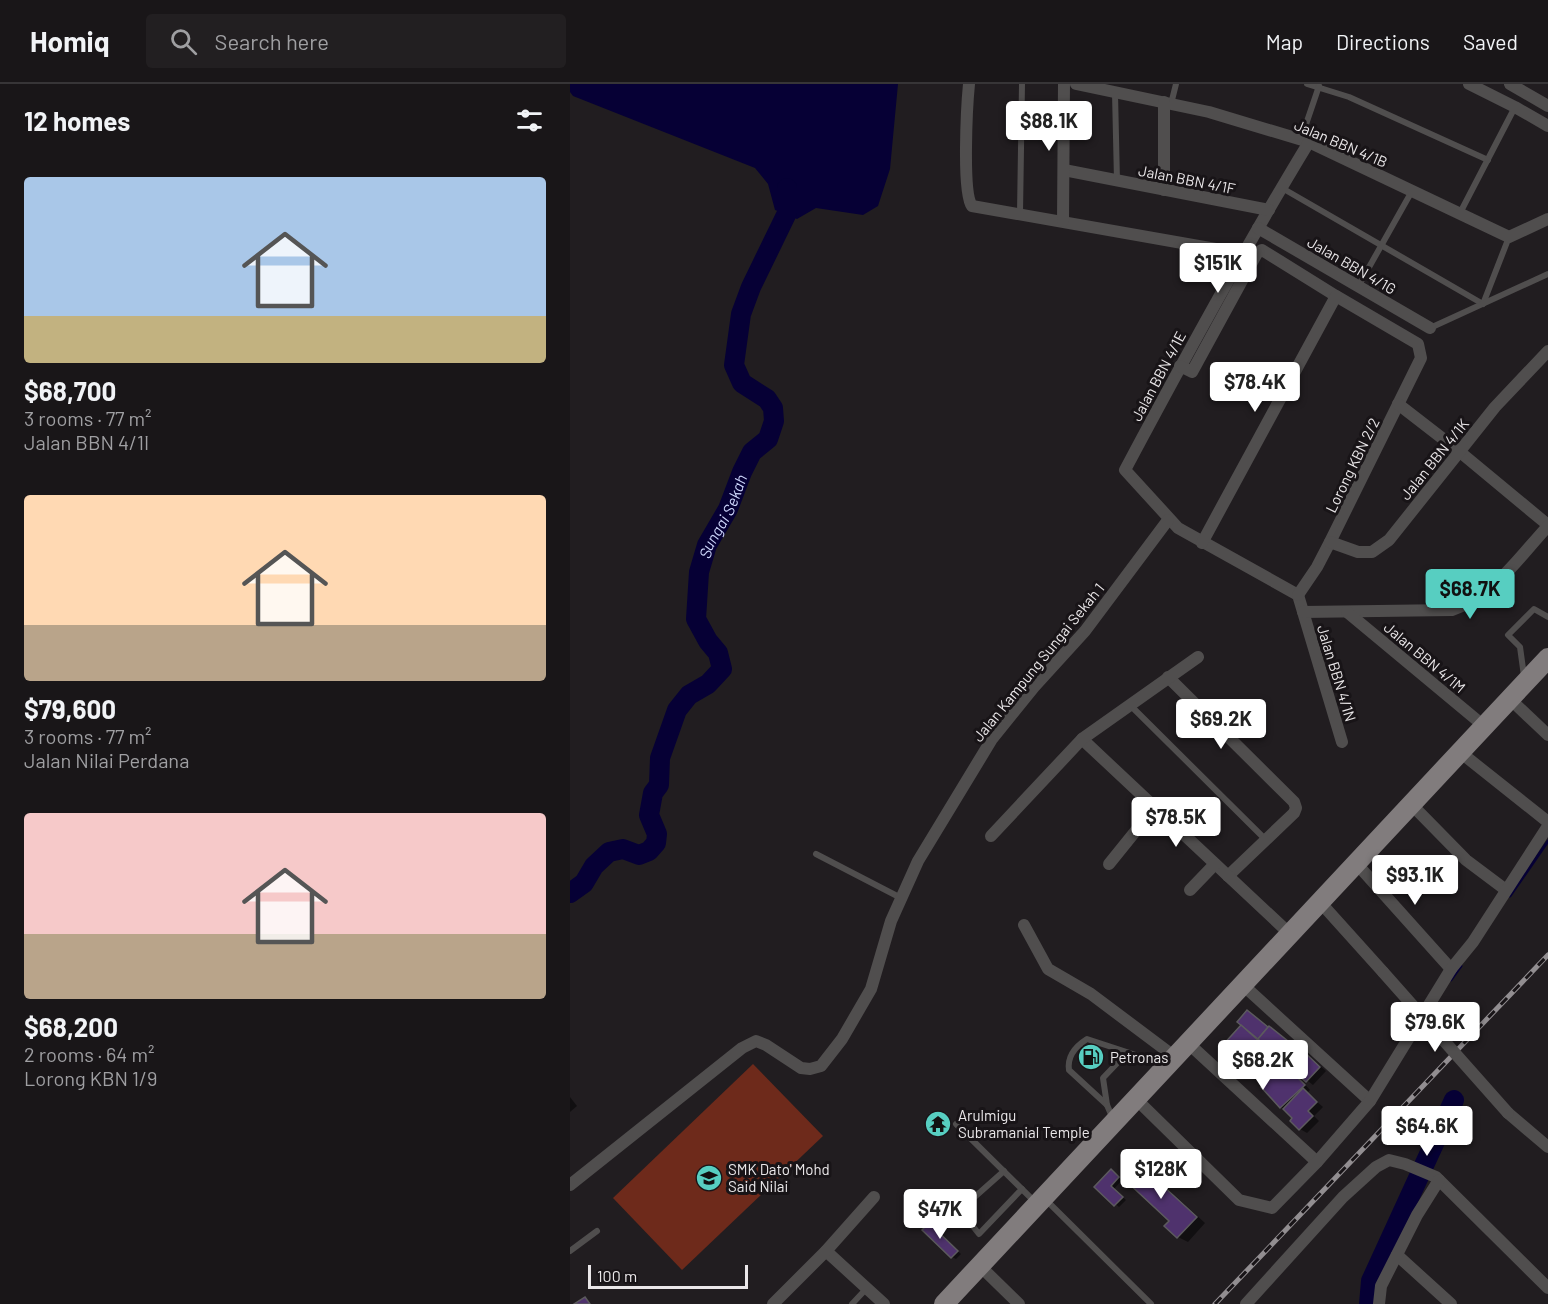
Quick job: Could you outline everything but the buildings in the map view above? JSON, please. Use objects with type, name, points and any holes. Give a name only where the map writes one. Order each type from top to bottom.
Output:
[{"type":"main road","points":[[944,1304],[1041,1201],[1110,1114],[1136,1099],[1548,658]]},
{"type":"street","points":[[969,84],[967,194],[969,202],[976,207],[1244,254]]},
{"type":"street","points":[[1063,221],[1064,84]]},
{"type":"street","name":"Jalan BBN 4/1B","points":[[1076,84],[1209,112],[1305,141],[1509,237]]},
{"type":"street","points":[[1469,84],[1548,126]]},
{"type":"street","points":[[1510,84],[1548,106]]},
{"type":"street","points":[[1164,190],[1167,103]]},
{"type":"street","name":"Jalan BBN 4/1E","points":[[1168,520],[1125,470],[1180,366],[1282,188],[1305,141]]},
{"type":"street","name":"Jalan BBN 4/1F","points":[[1064,170],[1269,210]]},
{"type":"street","points":[[1509,237],[1548,219]]},
{"type":"street","name":"Jalan BBN 4/1G","points":[[1258,228],[1430,328]]},
{"type":"street","points":[[1180,366],[1192,372],[1257,253],[1262,250],[1336,296],[1202,543]]},
{"type":"street","name":"Lorong KBN 2/2","points":[[1298,595],[1330,542],[1421,358],[1418,344],[1336,296]]},
{"type":"street","name":"Jalan BBN 4/1K","points":[[1330,542],[1358,552],[1372,552],[1389,540],[1495,408],[1548,351]]},
{"type":"street","points":[[1168,520],[1202,543],[1298,595],[1303,612],[1452,610],[1468,605],[1486,593],[1548,525],[1398,404]]},
{"type":"street","name":"Jalan Kampung Sungai Sekah 1","points":[[570,1185],[742,1048],[756,1041],[801,1068],[810,1069],[821,1066],[842,1040],[871,989],[891,921],[918,861],[992,739],[1084,631],[1168,520]]},
{"type":"street","name":"Jalan BBN 4/1N","points":[[1303,612],[1342,742]]},
{"type":"street","name":"Jalan BBN 4/1M","points":[[1347,612],[1484,726]]},
{"type":"street","points":[[991,836],[1082,739],[1198,657]]},
{"type":"street","points":[[1168,677],[1294,802],[1296,808],[1294,813],[1228,876]]},
{"type":"street","points":[[1510,699],[1548,735]]},
{"type":"street","points":[[1082,739],[1290,934]]},
{"type":"street","points":[[1136,1099],[1239,1200],[1272,1208],[1317,1162],[1370,1101],[1451,969],[1473,942],[1548,824],[1460,752]]},
{"type":"street","points":[[1411,804],[1466,860],[1506,890]]},
{"type":"street","points":[[1109,864],[1155,807]]},
{"type":"street","points":[[1356,863],[1451,969]]},
{"type":"street","points":[[1190,890],[1215,864]]},
{"type":"street","points":[[1320,902],[1509,1113],[1548,1147]]},
{"type":"street","points":[[1024,925],[1048,969],[1092,994],[1178,1054],[1317,1162]]},
{"type":"street","points":[[1243,985],[1370,1101]]},
{"type":"street","points":[[1246,1304],[1342,1197],[1376,1167],[1389,1160],[1406,1164],[1438,1179],[1548,1288]]},
{"type":"street","points":[[1378,1304],[1381,1286],[1416,1215],[1438,1179]]},
{"type":"street","points":[[773,1304],[826,1251],[874,1197]]},
{"type":"street","points":[[826,1251],[884,1304]]},
{"type":"street","points":[[1397,1255],[1450,1304]]},
{"type":"street","points":[[980,1266],[1019,1304]]},
{"type":"lane","points":[[1020,213],[1022,84]]},
{"type":"lane","points":[[1167,103],[1176,84]]},
{"type":"lane","points":[[1307,84],[1349,97],[1488,160]]},
{"type":"lane","points":[[1305,141],[1319,86]]},
{"type":"lane","points":[[1115,92],[1117,180]]},
{"type":"lane","points":[[1460,214],[1515,107]]},
{"type":"lane","points":[[1282,188],[1483,304]]},
{"type":"lane","points":[[1359,285],[1412,191]]},
{"type":"lane","points":[[1483,304],[1509,237]]},
{"type":"lane","points":[[1430,328],[1548,274]]},
{"type":"lane","points":[[1525,682],[1520,647],[1508,635],[1534,609],[1548,617]]},
{"type":"lane","points":[[1130,704],[1266,840]]},
{"type":"lane","points":[[816,854],[901,898]]},
{"type":"lane","points":[[1110,1114],[1070,1070],[1069,1059],[1072,1052],[1087,1039],[1145,1058]]},
{"type":"lane","points":[[1110,1114],[1103,1078],[1123,1057],[1145,1058],[1178,1054]]},
{"type":"lane","points":[[956,1124],[1022,1189],[1041,1201],[1151,1304]]},
{"type":"lane","points":[[1004,1171],[960,1210],[979,1234],[1022,1189]]},
{"type":"lane","points":[[570,1251],[597,1232]]},
{"type":"lane","points":[[852,1304],[866,1289]]},
{"type":"shaded area","points":[[570,84],[898,84],[890,169],[878,206],[863,215],[816,208],[797,219],[775,210],[768,184],[755,168],[573,96],[570,92]]},
{"type":"shaded area","points":[[753,1064],[823,1136],[682,1270],[613,1198]]},
{"type":"waterway","name":"Sungai Sekah","points":[[570,893],[584,883],[594,866],[609,852],[623,849],[639,855],[649,851],[656,843],[657,834],[649,815],[653,793],[659,785],[660,758],[677,710],[689,695],[708,684],[722,669],[718,653],[708,641],[696,619],[699,572],[707,545],[728,509],[742,472],[752,452],[768,439],[774,421],[773,408],[767,399],[742,383],[734,365],[741,314],[751,287],[787,213],[787,188]]},
{"type":"waterway","points":[[1510,896],[1548,841]]},
{"type":"waterway","points":[[1451,980],[1461,966]]},
{"type":"waterway","points":[[1369,1304],[1371,1281],[1454,1100]]},
{"type":"railway","points":[[1215,1304],[1548,955]]},
{"type":"place","name":"Petronas","points":[[1091,1057]]},
{"type":"place","name":"Arulmigu Subramanial Temple","points":[[938,1124]]},
{"type":"place","name":"SMK Dato' Mohd Said Nilai","points":[[709,1178]]}]
